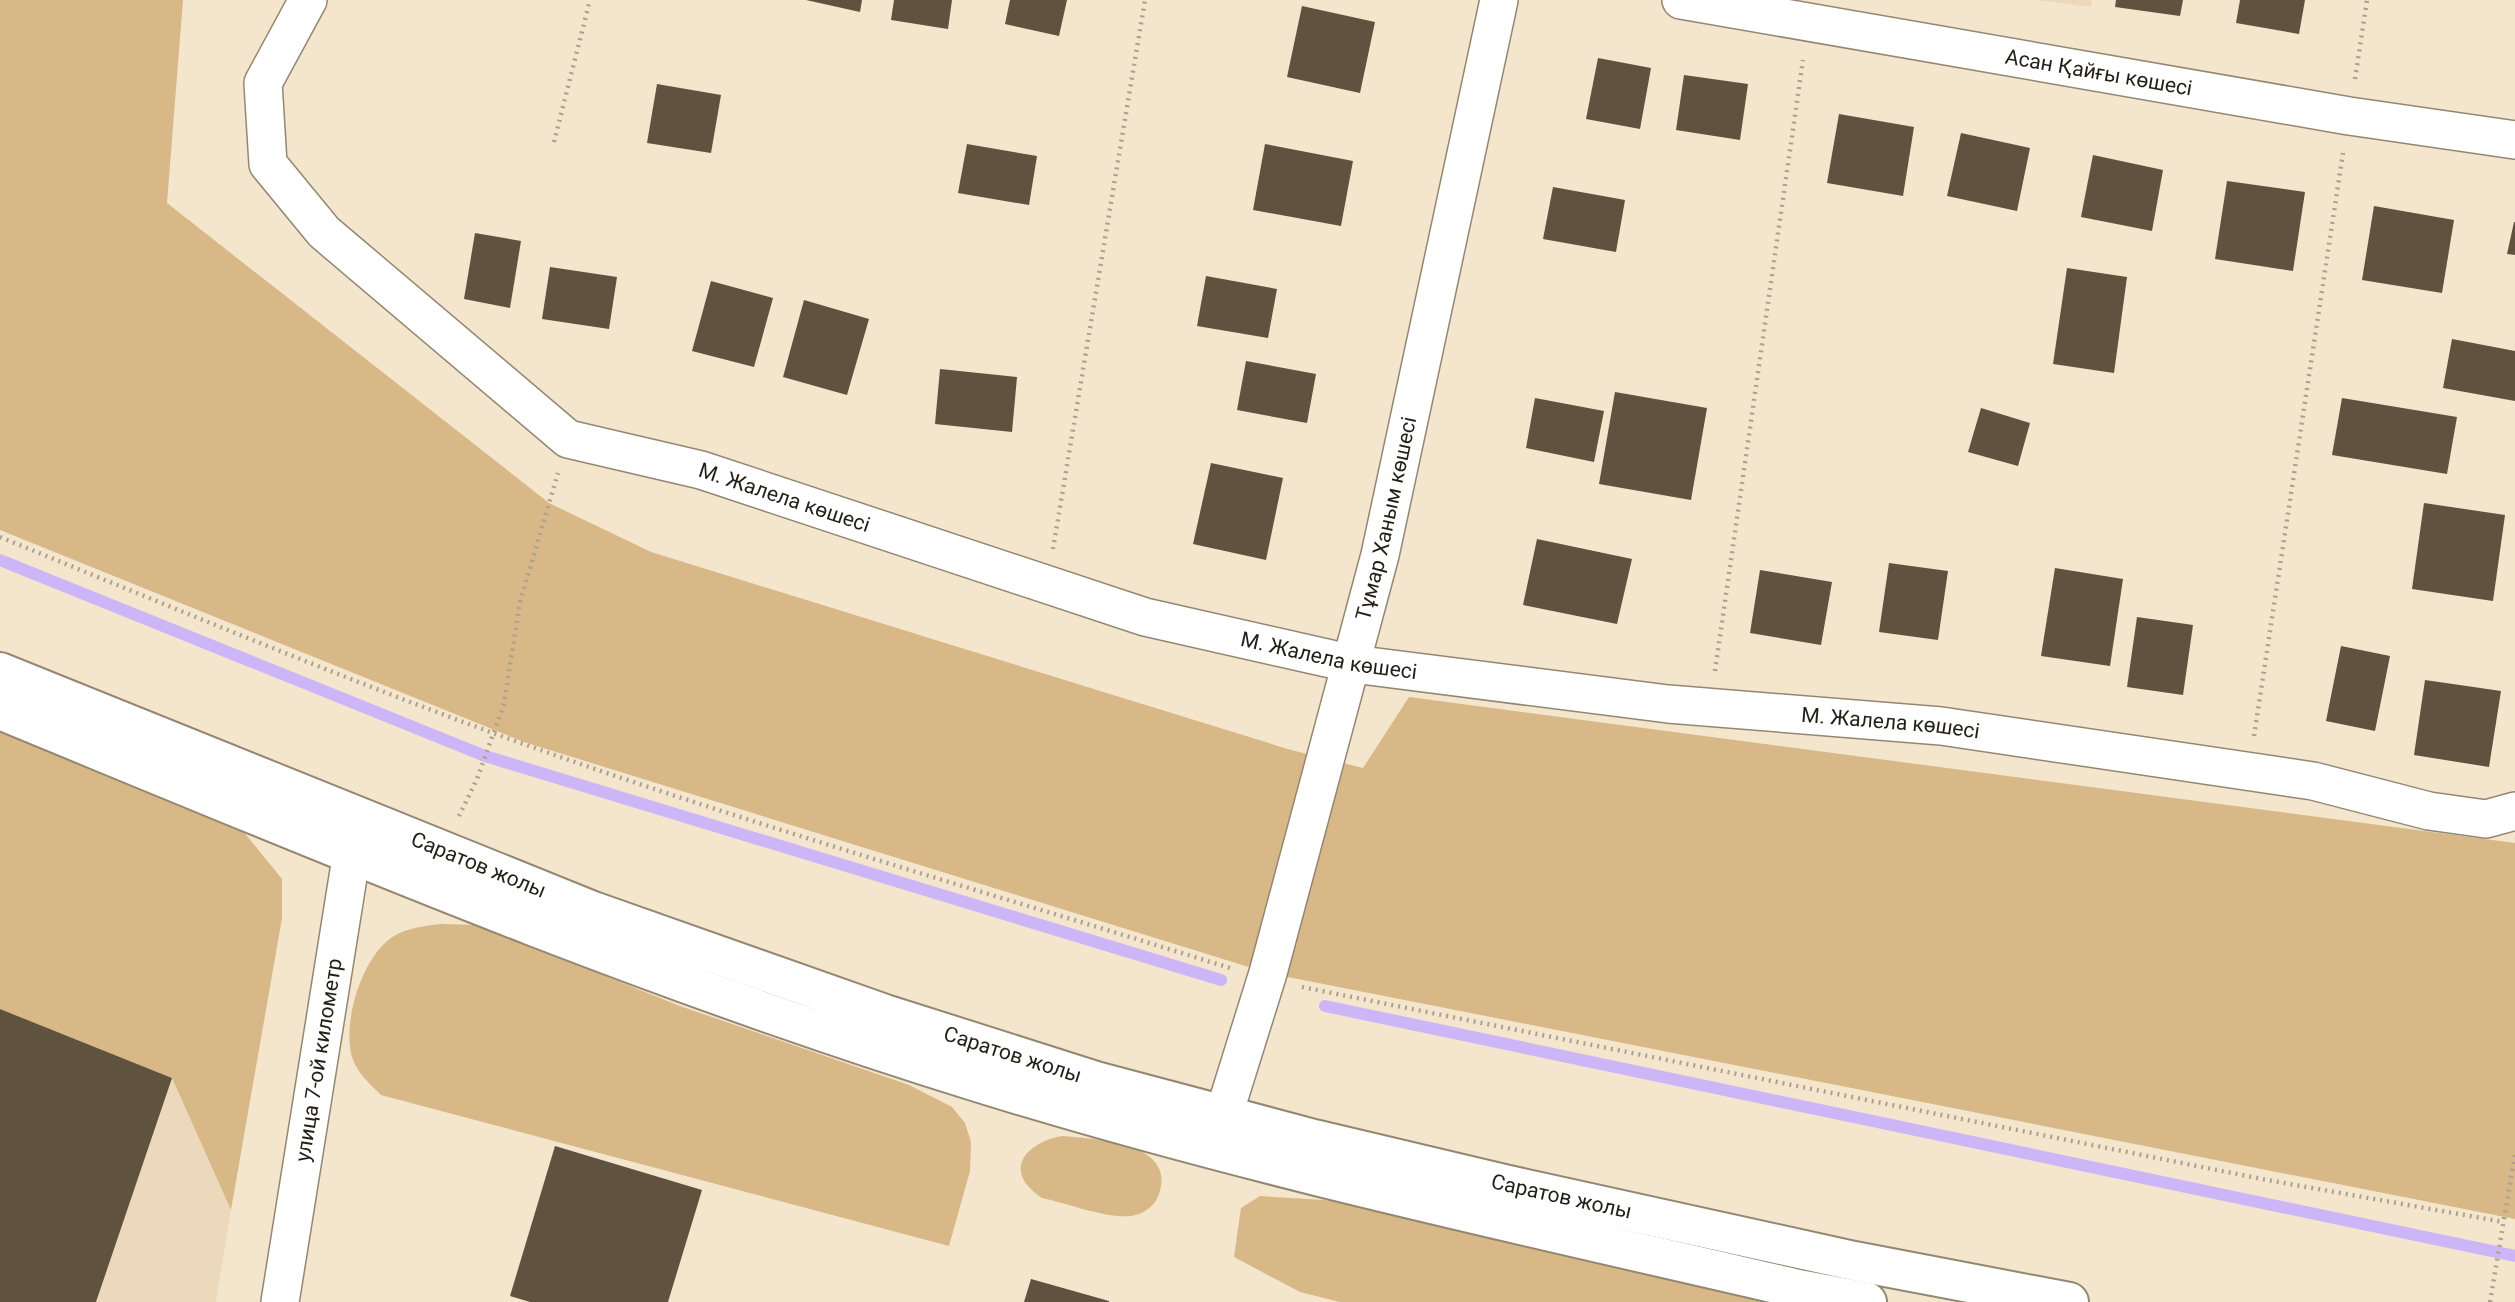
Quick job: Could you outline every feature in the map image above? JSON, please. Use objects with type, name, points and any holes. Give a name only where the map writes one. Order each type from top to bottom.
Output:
[{"type":"main road","name":"Саратов жолы","points":[[0,672],[593,911],[885,1014],[1096,1081],[1218,1133],[1517,1224],[1867,1302]]},
{"type":"main road","name":"Саратов жолы","points":[[0,710],[548,934],[721,997],[973,1081],[1218,1133],[1504,1184],[1854,1261],[2069,1302]]},
{"type":"street","name":"М. Жалела көшесі","points":[[308,0],[263,83],[268,163],[324,232],[568,439],[701,470],[1145,617],[1353,664],[1710,707],[1941,726],[2313,781],[2440,813],[2486,819],[2515,811]]},
{"type":"street","name":"Тұмар Ханым көшесі","points":[[1218,1133],[1268,972],[1353,664],[1380,555],[1499,0]]},
{"type":"street","name":"Асан Қайғы көшесі","points":[[1681,0],[2349,116],[2515,140]]},
{"type":"street","name":"улица 7-ой километр","points":[[280,1302],[358,818]]},
{"type":"path","points":[[554,142],[590,0]]},
{"type":"path","points":[[1047,584],[1145,0]]},
{"type":"path","points":[[2249,772],[2367,0]]},
{"type":"path","points":[[1710,707],[1809,22]]},
{"type":"path","points":[[477,779],[504,704],[520,602],[568,439]]},
{"type":"path","points":[[2490,1302],[2515,1154]]},
{"type":"shaded area","points":[[0,0],[183,0],[167,203],[549,503],[651,552],[1291,750],[1363,768],[1409,697],[2515,843],[2515,1219],[1268,973],[524,742],[0,530]]},
{"type":"shaded area","points":[[2036,0],[2092,0],[2091,7]]},
{"type":"shaded area","points":[[0,727],[243,831],[282,879],[282,918],[231,1210],[172,1078],[0,1009]]},
{"type":"shaded area","points":[[440,924],[478,925],[680,1006],[909,1085],[952,1107],[965,1123],[971,1142],[970,1171],[949,1246],[381,1095],[360,1073],[352,1057],[350,1026],[357,991],[373,958],[394,936],[410,929]]},
{"type":"shaded area","points":[[0,1009],[172,1078],[231,1210],[216,1302],[0,1302]]},
{"type":"shaded area","points":[[1062,1136],[1112,1142],[1145,1154],[1156,1163],[1161,1177],[1155,1202],[1140,1213],[1122,1216],[1099,1213],[1042,1198],[1023,1178],[1023,1160],[1037,1145]]},
{"type":"shaded area","points":[[1260,1196],[1340,1201],[1761,1302],[1340,1302],[1300,1292],[1234,1257],[1241,1208]]},
{"type":"building","points":[[806,0],[862,0],[860,12]]},
{"type":"building","points":[[894,0],[952,0],[948,29],[891,20]]},
{"type":"building","points":[[1010,0],[1067,0],[1059,36],[1005,24]]},
{"type":"building","points":[[2116,0],[2183,0],[2180,16],[2115,7]]},
{"type":"building","points":[[2240,0],[2305,0],[2299,34],[2236,23]]},
{"type":"building","points":[[1302,6],[1375,22],[1360,93],[1287,77]]},
{"type":"building","points":[[1598,58],[1651,68],[1640,129],[1586,119]]},
{"type":"building","points":[[1684,75],[1748,84],[1740,140],[1676,130]]},
{"type":"building","points":[[657,84],[721,95],[711,153],[647,143]]},
{"type":"building","points":[[1839,114],[1914,127],[1903,196],[1827,183]]},
{"type":"building","points":[[1961,133],[2030,148],[2017,211],[1947,196]]},
{"type":"building","points":[[967,144],[1037,156],[1029,205],[958,193]]},
{"type":"building","points":[[1265,144],[1353,161],[1341,226],[1253,210]]},
{"type":"building","points":[[2093,155],[2163,170],[2152,231],[2081,217]]},
{"type":"building","points":[[2227,181],[2305,192],[2293,271],[2215,259]]},
{"type":"building","points":[[1553,187],[1625,200],[1616,252],[1543,239]]},
{"type":"building","points":[[2374,206],[2454,220],[2442,293],[2362,280]]},
{"type":"building","points":[[2515,222],[2515,255],[2507,254]]},
{"type":"building","points":[[475,233],[521,241],[510,308],[464,299]]},
{"type":"building","points":[[550,267],[617,277],[609,329],[542,319]]},
{"type":"building","points":[[2067,268],[2127,277],[2114,373],[2053,364]]},
{"type":"building","points":[[1206,276],[1277,289],[1268,338],[1197,326]]},
{"type":"building","points":[[711,281],[773,298],[754,367],[692,351]]},
{"type":"building","points":[[804,300],[869,319],[847,395],[783,377]]},
{"type":"building","points":[[2452,339],[2515,351],[2515,401],[2443,388]]},
{"type":"building","points":[[1246,361],[1316,374],[1307,423],[1237,410]]},
{"type":"building","points":[[940,369],[1017,377],[1012,432],[935,424]]},
{"type":"building","points":[[1615,392],[1707,408],[1691,500],[1599,484]]},
{"type":"building","points":[[1535,398],[1604,411],[1594,462],[1526,448]]},
{"type":"building","points":[[2342,398],[2457,417],[2447,474],[2332,455]]},
{"type":"building","points":[[1981,408],[2030,423],[2018,466],[1968,452]]},
{"type":"building","points":[[1211,463],[1283,478],[1266,560],[1193,544]]},
{"type":"building","points":[[2424,503],[2505,515],[2493,601],[2412,589]]},
{"type":"building","points":[[1537,539],[1632,559],[1617,624],[1523,605]]},
{"type":"building","points":[[1889,563],[1948,571],[1938,640],[1879,632]]},
{"type":"building","points":[[2055,568],[2123,579],[2110,666],[2041,656]]},
{"type":"building","points":[[1760,570],[1832,582],[1821,645],[1750,633]]},
{"type":"building","points":[[2137,617],[2193,625],[2183,695],[2127,687]]},
{"type":"building","points":[[2341,646],[2390,656],[2375,731],[2326,721]]},
{"type":"building","points":[[2425,680],[2501,691],[2489,767],[2414,755]]},
{"type":"building","points":[[0,1009],[172,1078],[96,1302],[0,1302]]},
{"type":"building","points":[[555,1146],[702,1190],[668,1302],[530,1302],[510,1296]]},
{"type":"building","points":[[1031,1279],[1109,1301],[1109,1302],[1024,1302]]},
{"type":"waterway","points":[[0,560],[485,756],[1221,980]]},
{"type":"waterway","points":[[1325,1006],[2515,1256]]}]
